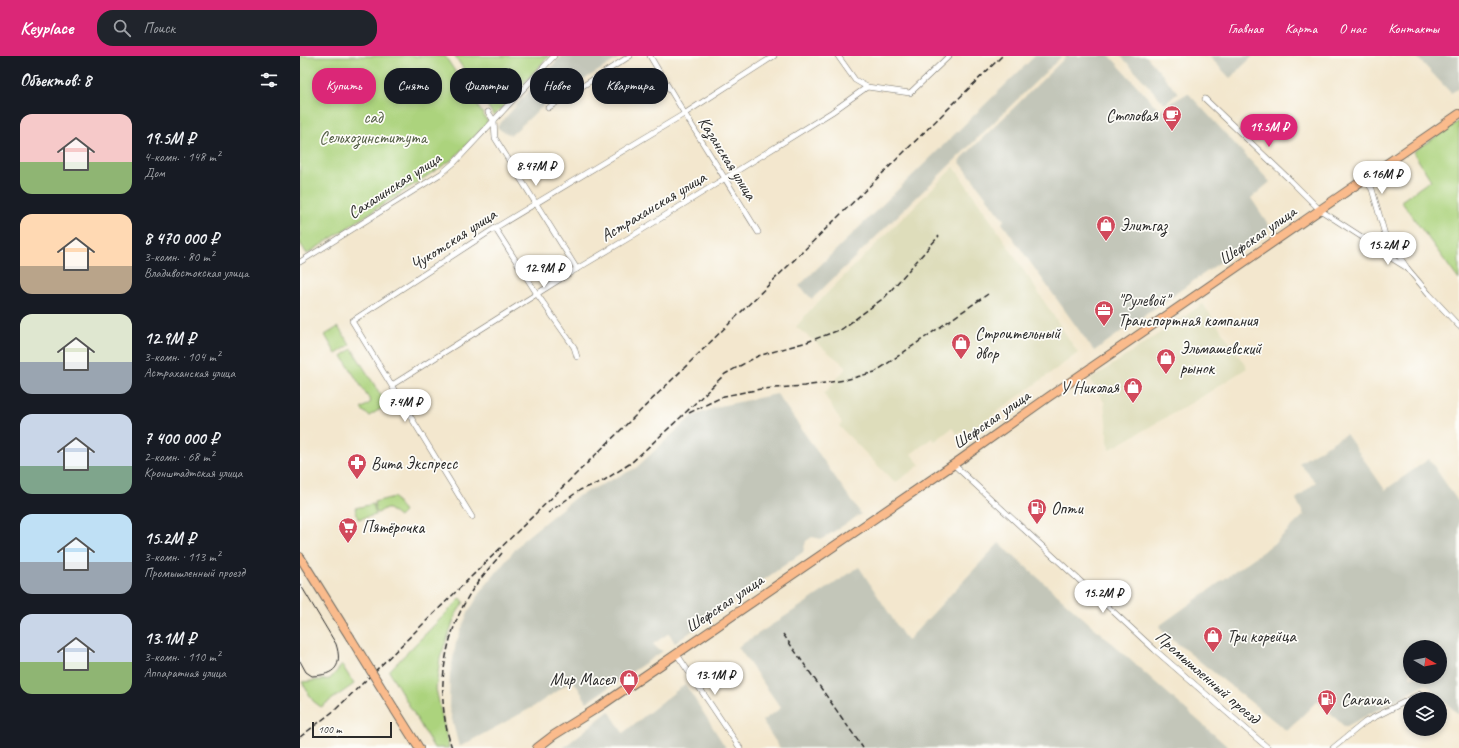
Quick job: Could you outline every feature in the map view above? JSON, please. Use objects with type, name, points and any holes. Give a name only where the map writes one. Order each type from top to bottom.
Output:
[{"type":"main road","name":"Шефская улица","points":[[537,748],[953,464],[1459,114]]},
{"type":"main road","points":[[300,557],[419,748]]},
{"type":"street","name":"Сахалинская улица","points":[[300,262],[442,173],[455,162],[554,56]]},
{"type":"street","points":[[548,108],[630,56]]},
{"type":"street","name":"Казанская улица","points":[[650,56],[684,114],[758,232]]},
{"type":"street","name":"Чукотская улица","points":[[392,385],[352,321],[495,228],[684,114],[774,56]]},
{"type":"street","points":[[838,56],[855,80],[867,87],[910,93],[949,56]]},
{"type":"street","name":"Астраханская улица","points":[[392,385],[577,269],[726,179],[832,112],[867,87]]},
{"type":"street","points":[[1205,100],[1320,210],[1407,268]]},
{"type":"street","points":[[488,112],[494,121],[495,138],[577,269]]},
{"type":"street","points":[[1365,179],[1372,190],[1385,235],[1407,268],[1459,326]]},
{"type":"street","points":[[495,228],[537,294],[574,347],[577,357]]},
{"type":"street","points":[[392,385],[472,517]]},
{"type":"street","name":"Промышленный проезд","points":[[953,464],[1155,650],[1268,748]]},
{"type":"street","points":[[676,653],[740,748]]},
{"type":"street","points":[[1333,748],[1365,722],[1403,703]]},
{"type":"shaded area","points":[[561,56],[622,56],[603,68],[592,68],[592,75],[584,80],[584,68],[550,68]]},
{"type":"shaded area","points":[[1035,56],[1062,56],[812,299],[799,286]]},
{"type":"shaded area","points":[[1067,56],[1110,56],[1159,110],[1188,93],[1270,182],[1251,198],[1270,227],[1094,351],[1002,223],[1004,220],[959,161]]},
{"type":"shaded area","points":[[1121,56],[1146,56],[1178,93],[1165,104]]},
{"type":"shaded area","points":[[1209,56],[1253,56],[1230,78]]},
{"type":"shaded area","points":[[1416,56],[1459,56],[1459,88],[1451,93]]},
{"type":"shaded area","points":[[530,90],[530,104],[545,104],[511,135],[502,131],[497,127],[518,104],[522,104],[522,99]]},
{"type":"shaded area","name":"Строительный двор","points":[[954,167],[1078,353],[971,431],[969,429],[957,434],[952,428],[935,441],[932,438],[911,454],[920,465],[895,483],[839,426],[842,423],[824,394],[847,367],[796,327],[810,310]]},
{"type":"shaded area","name":"Эльмашевский рынок","points":[[1203,304],[1247,368],[1198,399],[1109,450],[1104,402],[1090,380]]},
{"type":"shaded area","points":[[777,394],[861,514],[822,539],[812,537],[806,541],[803,552],[675,643],[669,633],[653,644],[658,649],[663,651],[587,702],[573,680],[533,707],[459,747],[449,707],[450,674],[456,643],[467,615],[481,591],[523,540],[576,497],[636,468],[691,417],[720,406]]},
{"type":"shaded area","points":[[1346,434],[1385,490],[1429,459],[1459,503],[1459,715],[1447,704],[1447,692],[1435,692],[1426,684],[1411,692],[1403,692],[1403,696],[1345,727],[1317,701],[1287,731],[1163,632],[1159,626],[1276,542],[1304,515],[1296,499],[1316,482],[1299,463]]},
{"type":"shaded area","points":[[999,543],[1229,748],[780,748],[762,721],[781,708],[738,647],[859,567],[907,641]]},
{"type":"shaded area","points":[[685,684],[726,748],[563,748],[609,711],[623,733]]},
{"type":"green space","name":"сад Сельхозинститута","points":[[300,56],[445,56],[453,68],[450,68],[450,104],[476,104],[488,122],[453,159],[307,254],[300,243]]},
{"type":"green space","points":[[455,56],[549,56],[538,68],[530,68],[530,77],[522,85],[522,68],[463,68]]},
{"type":"green space","points":[[486,104],[505,104],[494,116]]},
{"type":"green space","points":[[1459,121],[1459,280],[1401,201],[1431,180],[1413,152]]},
{"type":"green space","points":[[338,327],[350,345],[336,354],[325,335]]},
{"type":"green space","points":[[352,349],[387,405],[369,416],[361,409],[371,402],[342,356]]},
{"type":"green space","points":[[394,497],[404,512],[399,517],[389,509],[384,509],[378,513],[376,512],[374,502]]},
{"type":"green space","points":[[373,504],[376,515],[358,519],[355,508]]},
{"type":"green space","points":[[461,598],[464,602],[456,614],[440,658],[436,689],[449,748],[434,748],[389,671]]},
{"type":"green space","points":[[342,665],[354,684],[321,707],[313,701],[302,682],[330,679]]},
{"type":"tram line","points":[[300,584],[336,644],[338,664],[332,671],[326,674],[312,676],[306,672],[300,661]]},
{"type":"railway","points":[[300,737],[335,710],[365,681],[1002,56]]},
{"type":"railway","points":[[548,513],[580,490],[603,481],[631,463],[725,374],[758,356],[807,342],[842,329],[885,297],[939,236]]},
{"type":"railway","points":[[689,413],[724,396],[761,389],[804,386],[845,380],[875,372],[988,294]]},
{"type":"railway","points":[[452,748],[443,708],[444,666],[448,645],[463,607],[473,589],[502,553]]},
{"type":"railway","points":[[783,634],[863,748]]},
{"type":"place","name":"Столовая","points":[[1172,132]]},
{"type":"place","name":"Элитгаз","points":[[1106,242]]},
{"type":"place","name":"\"Рулевой\" Транспортная компания","points":[[1104,327]]},
{"type":"place","name":"Строительный двор","points":[[961,360]]},
{"type":"place","name":"Эльмашевский рынок","points":[[1166,375]]},
{"type":"place","name":"У Николая","points":[[1133,404]]},
{"type":"place","name":"Вита Экспресс","points":[[357,480]]},
{"type":"place","name":"Опти","points":[[1037,525]]},
{"type":"place","name":"Пятёрочка","points":[[348,544]]},
{"type":"place","name":"Три корейца","points":[[1213,653]]},
{"type":"place","name":"Мир Масел","points":[[629,696]]},
{"type":"place","name":"Caravan","points":[[1327,716]]}]
